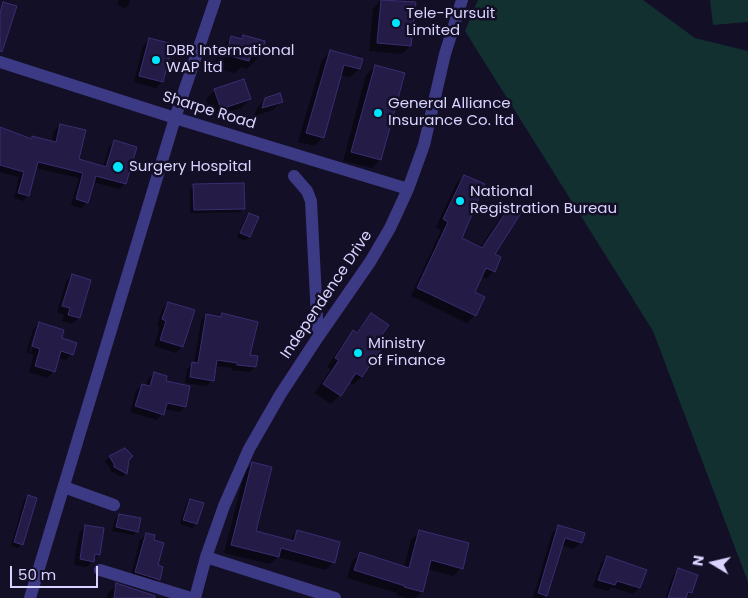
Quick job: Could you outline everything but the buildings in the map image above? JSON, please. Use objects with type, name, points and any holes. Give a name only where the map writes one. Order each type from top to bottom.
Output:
[{"type":"street","points":[[30,598],[176,118],[215,0]]},
{"type":"street","name":"Independence Drive","points":[[195,598],[206,557],[224,506],[249,449],[280,395],[370,262],[390,228],[408,189],[424,145],[445,54],[462,0]]},
{"type":"street","name":"Sharpe Road","points":[[0,62],[408,189]]},
{"type":"street","points":[[294,176],[307,191],[311,201],[318,337]]},
{"type":"street","points":[[64,487],[114,505]]},
{"type":"street","points":[[206,557],[335,598]]},
{"type":"street","points":[[100,570],[191,598]]},
{"type":"green space","points":[[478,0],[643,0],[695,38],[748,51],[748,582],[653,331],[465,31]]},
{"type":"green space","points":[[710,0],[748,0],[748,22],[713,25]]},
{"type":"place","name":"Tele-Pursuit Limited","points":[[396,23]]},
{"type":"place","name":"DBR International WAP ltd","points":[[156,60]]},
{"type":"place","name":"General Alliance Insurance Co. ltd","points":[[378,113]]},
{"type":"place","name":"Surgery Hospital","points":[[118,167]]},
{"type":"place","name":"National Registration Bureau","points":[[460,201]]},
{"type":"place","name":"Ministry of Finance","points":[[358,353]]}]
